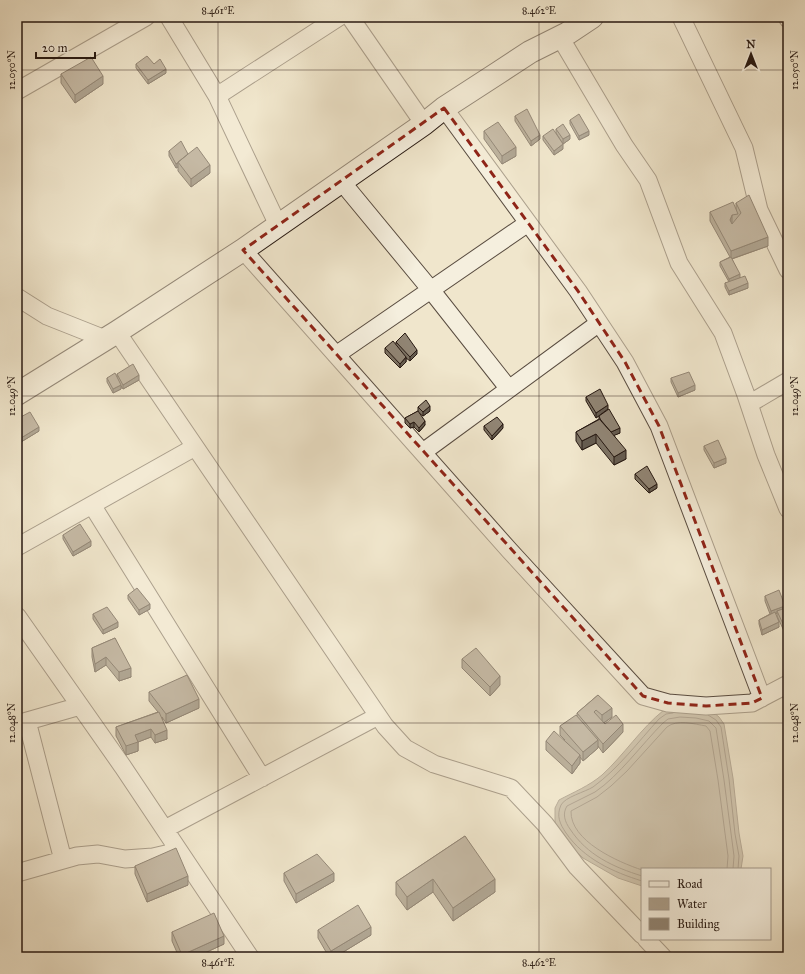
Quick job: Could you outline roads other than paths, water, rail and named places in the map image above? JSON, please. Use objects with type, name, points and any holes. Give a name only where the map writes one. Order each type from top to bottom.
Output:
[{"type":"street","points":[[17,91],[146,17]]},
{"type":"street","points":[[169,17],[217,96],[278,225]]},
{"type":"street","points":[[217,96],[339,17]]},
{"type":"street","points":[[350,17],[424,124]]},
{"type":"street","points":[[17,394],[111,336],[243,250],[424,124],[444,108],[530,52],[560,37],[592,17]]},
{"type":"street","points":[[680,17],[744,148],[759,210],[788,270]]},
{"type":"street","points":[[560,37],[624,145],[648,180],[679,263],[723,333],[766,455],[788,510]]},
{"type":"street","points":[[444,108],[528,223],[625,362],[659,426],[762,698]]},
{"type":"street","points":[[341,181],[431,290],[509,389]]},
{"type":"street","points":[[336,355],[528,223]]},
{"type":"street","points":[[243,250],[510,551],[643,696],[668,703],[706,706],[752,703],[788,684]]},
{"type":"street","points":[[17,297],[47,316],[111,336],[195,447],[385,726],[405,748],[434,764],[511,788],[546,824],[577,867],[641,935]]},
{"type":"street","points":[[423,452],[599,323]]},
{"type":"street","points":[[749,404],[788,381]]},
{"type":"street","points":[[17,547],[195,447]]},
{"type":"street","points":[[92,505],[262,778]]},
{"type":"street","points":[[17,616],[165,829],[250,957]]},
{"type":"street","points":[[63,860],[22,723],[80,706]]},
{"type":"street","points":[[165,829],[378,716]]},
{"type":"street","points":[[17,873],[77,856],[98,854],[125,859],[153,857],[179,851]]},
{"type":"street","points":[[647,940],[663,957]]},
{"type":"water","points":[[664,710],[713,712],[724,724],[733,778],[743,856],[741,868],[641,868],[641,886],[618,878],[583,858],[568,843],[555,824],[555,808],[559,800],[587,786],[602,775]]}]
